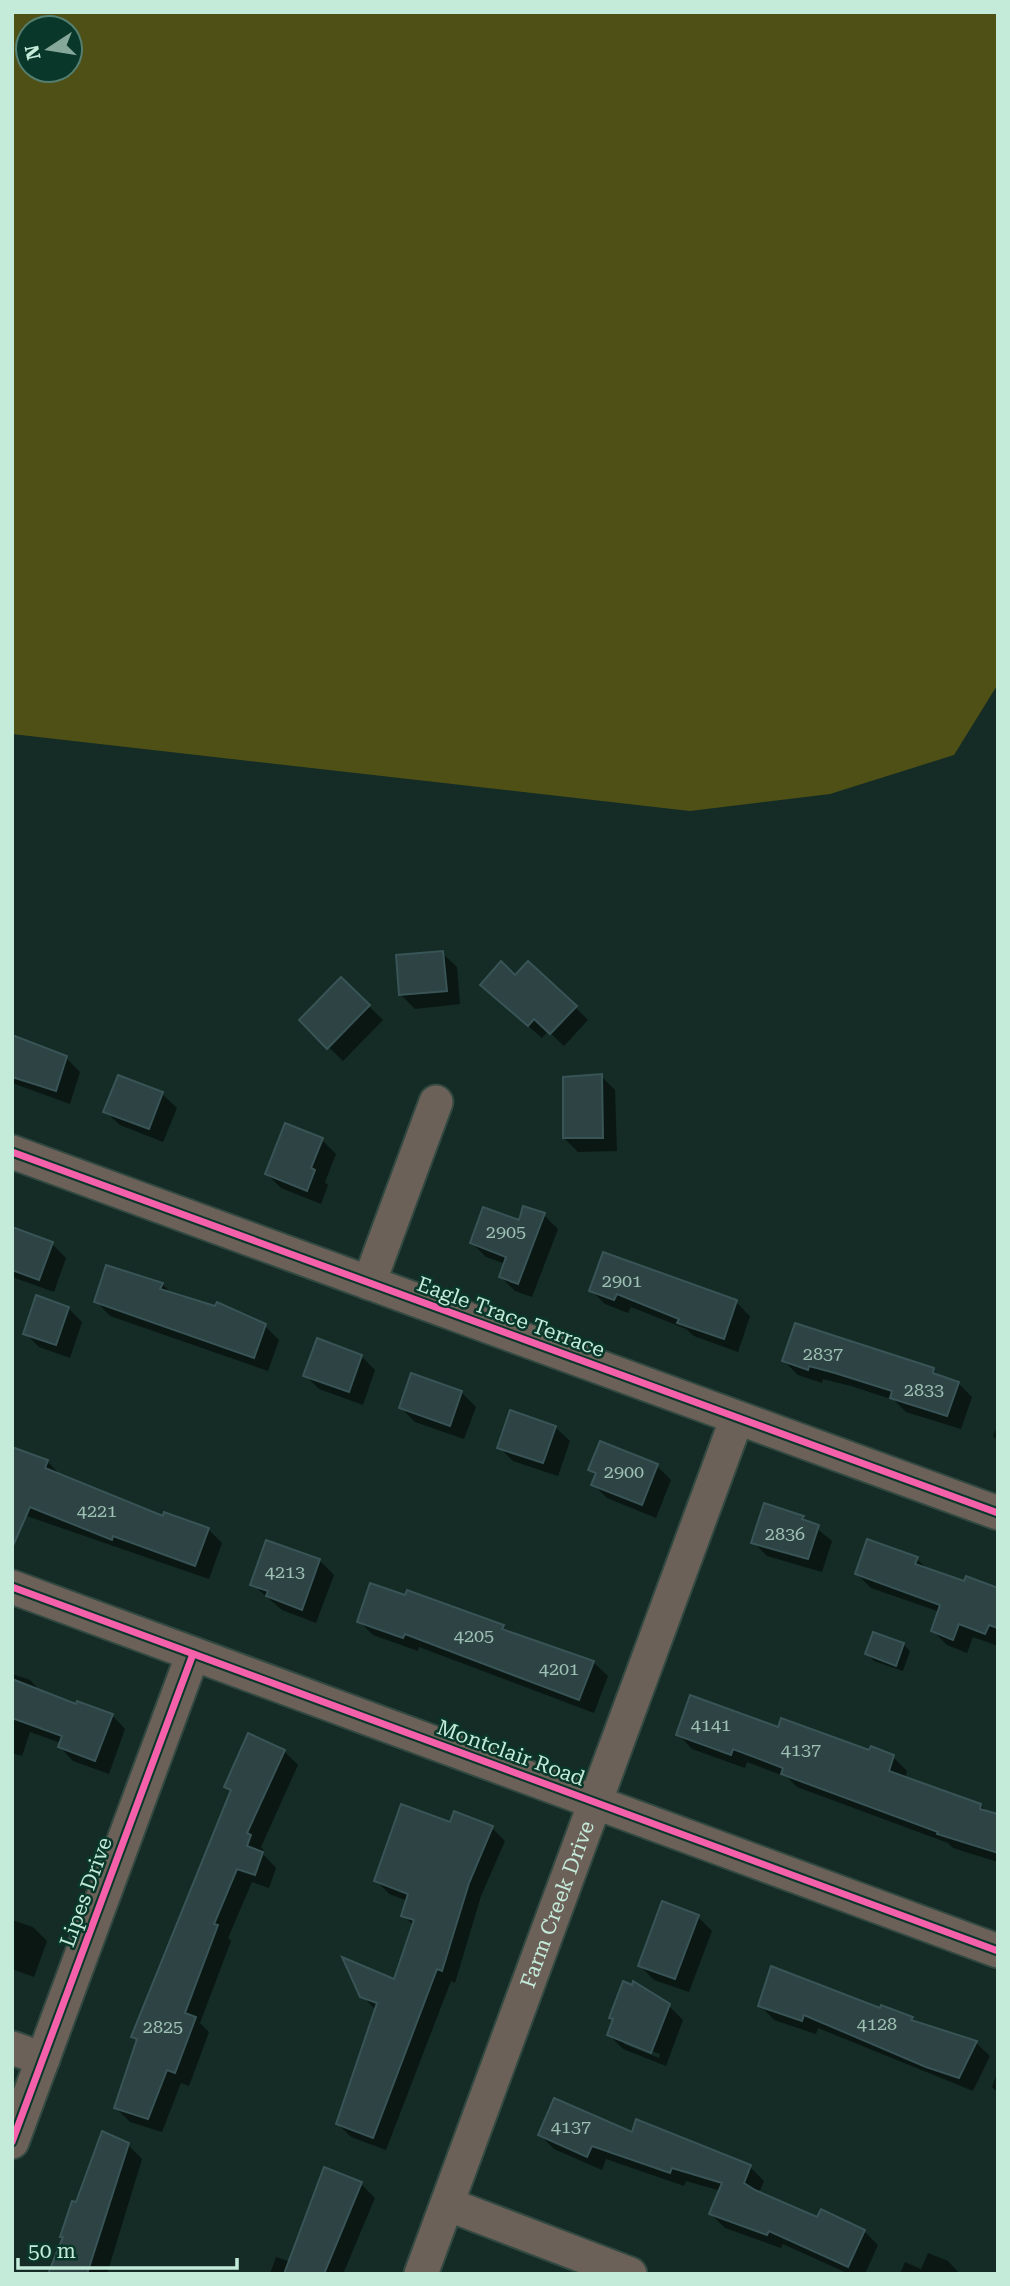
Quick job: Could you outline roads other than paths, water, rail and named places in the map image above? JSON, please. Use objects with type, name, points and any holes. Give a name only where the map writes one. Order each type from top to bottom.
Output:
[{"type":"street","points":[[369,1283],[436,1102]]},
{"type":"street","name":"Eagle Trace Terrace","points":[[12,1152],[998,1513]]},
{"type":"street","name":"Farm Creek Drive","points":[[421,2274],[737,1418]]},
{"type":"street","name":"Montclair Road","points":[[12,1587],[998,1951]]},
{"type":"street","name":"Lipes Drive","points":[[12,2142],[193,1654]]},
{"type":"street","points":[[12,2048],[43,2059]]},
{"type":"street","points":[[447,2204],[630,2274]]}]
